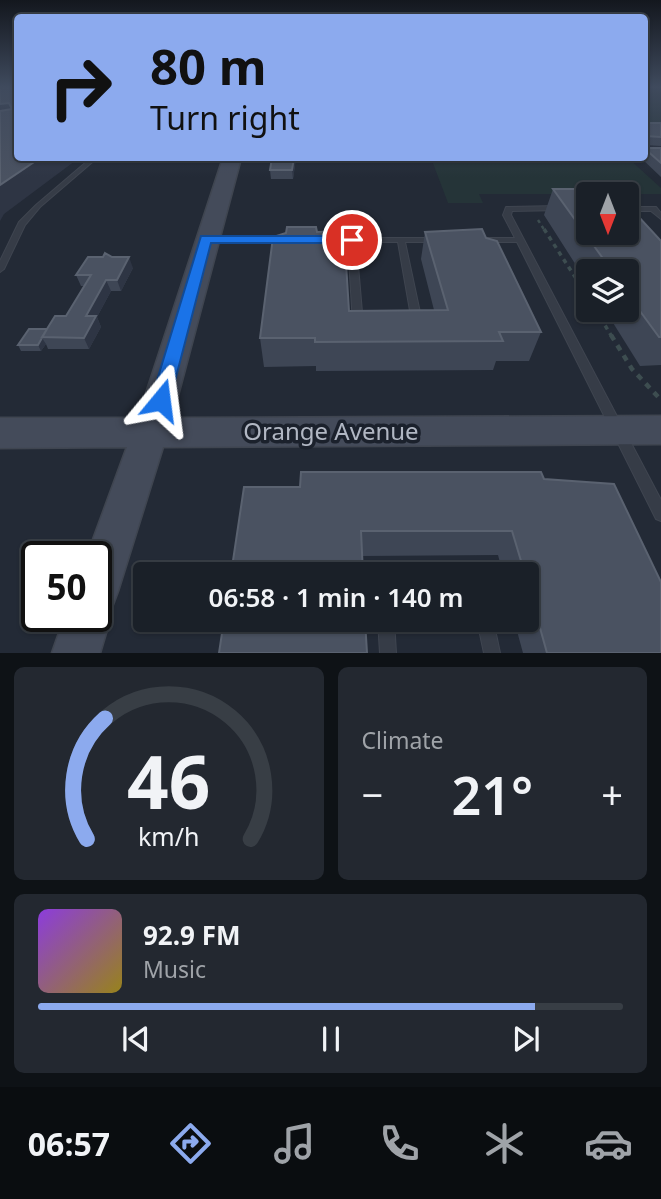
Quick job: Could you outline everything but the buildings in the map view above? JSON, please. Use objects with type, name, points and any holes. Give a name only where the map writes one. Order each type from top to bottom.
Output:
[{"type":"main road","points":[[112,543],[149,433],[231,161]]},
{"type":"main road","name":"Orange Avenue","points":[[0,433],[661,430]]},
{"type":"main road","points":[[76,653],[83,632]]},
{"type":"lane","points":[[0,269],[30,215],[91,161]]},
{"type":"lane","points":[[565,208],[509,209],[507,215],[661,514]]},
{"type":"lane","points":[[639,209],[653,209],[661,218]]},
{"type":"lane","points":[[206,239],[300,239]]},
{"type":"lane","points":[[326,240],[441,240]]},
{"type":"lane","points":[[352,240],[358,325],[370,325]]},
{"type":"lane","points":[[401,240],[418,325],[406,325]]},
{"type":"lane","points":[[467,240],[520,240]]},
{"type":"lane","points":[[387,632],[388,653]]},
{"type":"lane","points":[[488,632],[492,653]]},
{"type":"path","points":[[531,209],[576,278]]},
{"type":"path","points":[[603,322],[632,369],[661,400]]},
{"type":"shaded area","points":[[648,116],[661,116],[661,130],[648,130]]},
{"type":"shaded area","points":[[432,161],[631,161],[661,188],[661,194],[639,194],[639,182],[576,182],[576,194],[479,194],[483,203],[448,203]]},
{"type":"route","points":[[161,400],[206,239],[352,240]]}]
